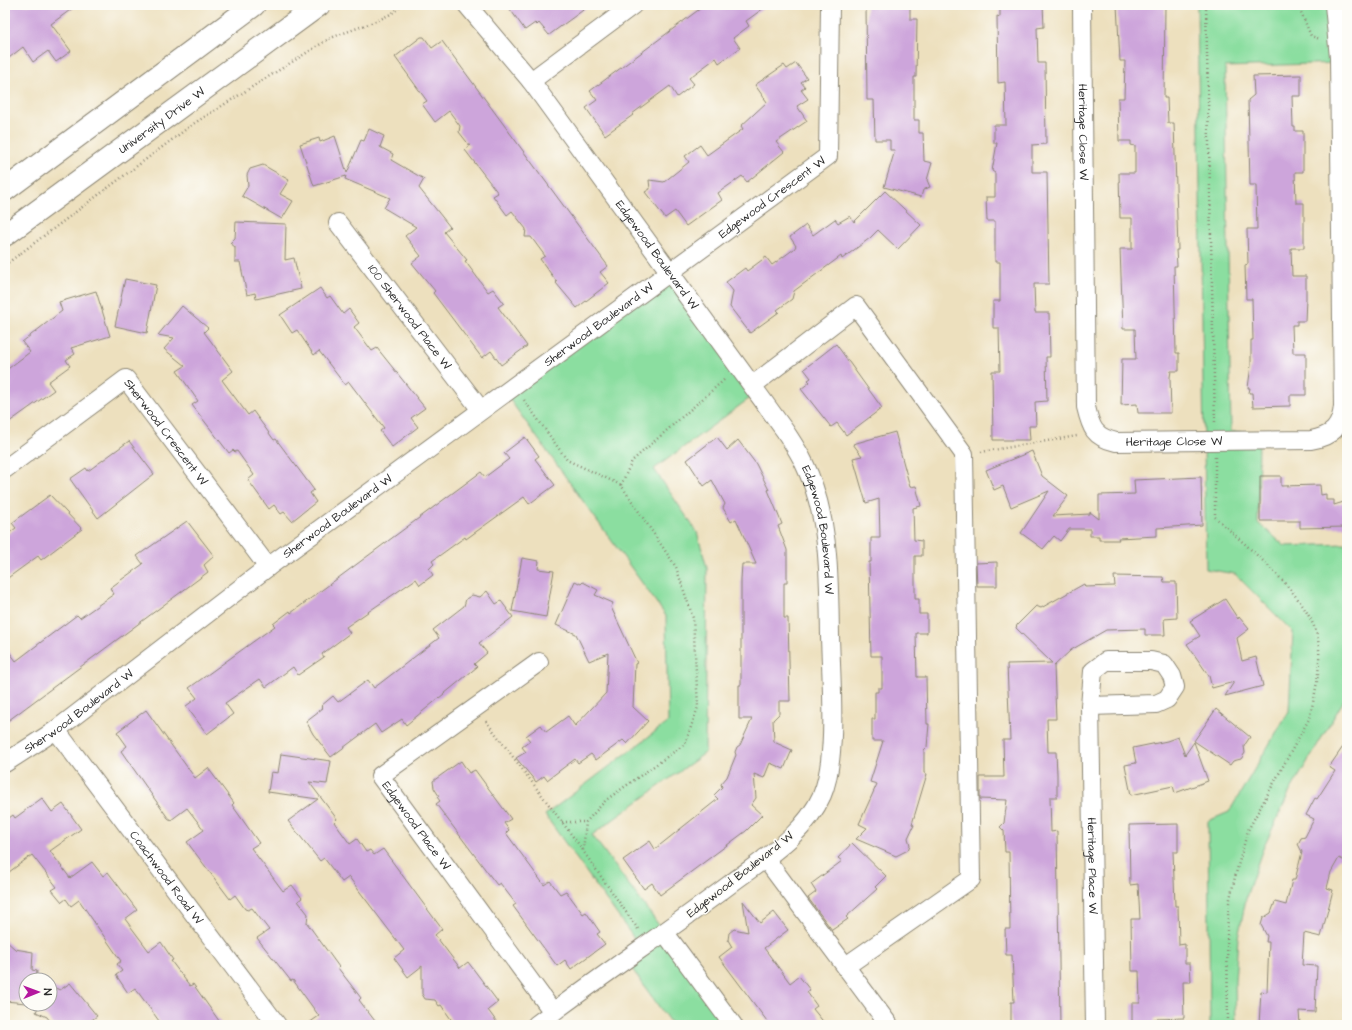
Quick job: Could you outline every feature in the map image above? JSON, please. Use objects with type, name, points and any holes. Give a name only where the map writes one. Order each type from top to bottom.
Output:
[{"type":"main road","points":[[5,190],[254,5]]},
{"type":"main road","name":"University Drive W","points":[[5,235],[319,5]]},
{"type":"main road","points":[[291,26],[336,5]]},
{"type":"street","name":"Edgewood Boulevard W","points":[[467,5],[531,81],[785,431],[805,464],[818,502],[825,538],[829,576],[830,762],[822,794],[808,819],[790,839],[665,934],[536,1025]]},
{"type":"street","points":[[531,81],[633,5]]},
{"type":"street","name":"Edgewood Crescent W","points":[[670,272],[828,156],[830,5]]},
{"type":"street","name":"Heritage Close W","points":[[1082,5],[1086,407],[1095,433],[1105,440],[1116,442],[1311,440],[1323,438],[1334,432],[1338,426],[1343,406],[1343,85],[1341,52],[1334,5]]},
{"type":"street","name":"100 Sherwood Place W","points":[[338,224],[481,410]]},
{"type":"street","name":"Sherwood Boulevard W","points":[[5,764],[56,730],[268,567],[670,272]]},
{"type":"street","points":[[753,385],[856,306],[964,454],[971,878],[846,966]]},
{"type":"street","name":"Sherwood Crescent W","points":[[5,469],[126,379],[268,567]]},
{"type":"street","name":"Heritage Place W","points":[[1090,706],[1156,704],[1167,700],[1175,687],[1172,676],[1164,664],[1151,661],[1106,661],[1093,671],[1090,706],[1095,1025]]},
{"type":"street","name":"Edgewood Place W","points":[[539,662],[380,776],[553,1012]]},
{"type":"street","name":"Coachwood Road W","points":[[56,730],[277,1025]]},
{"type":"street","points":[[765,858],[889,1025]]},
{"type":"street","points":[[665,934],[733,1025]]},
{"type":"path","points":[[5,265],[194,124],[327,40],[341,33],[388,16],[401,5]]},
{"type":"path","points":[[1206,5],[1215,441],[1215,517],[1282,580],[1299,602],[1313,626],[1319,650],[1313,703],[1309,719],[1248,830],[1235,877],[1229,904],[1227,930],[1228,1025]]},
{"type":"path","points":[[1298,5],[1311,36],[1320,39],[1341,52]]},
{"type":"path","points":[[621,485],[632,461],[739,366]]},
{"type":"path","points":[[514,386],[567,460],[621,485],[676,568],[693,618],[698,707],[686,744],[606,800],[586,822],[583,851]]},
{"type":"path","points":[[964,454],[1095,433]]},
{"type":"path","points":[[476,708],[562,822],[649,944]]},
{"type":"path","points":[[562,822],[586,822]]},
{"type":"green space","points":[[1197,5],[1334,5],[1339,63],[1225,67],[1231,432],[1259,432],[1258,523],[1285,546],[1347,544],[1347,695],[1289,793],[1262,851],[1247,894],[1238,938],[1235,981],[1236,1025],[1210,1025],[1208,821],[1229,812],[1289,711],[1293,632],[1235,574],[1206,569]]},
{"type":"green space","points":[[670,272],[758,392],[654,469],[697,532],[707,568],[705,753],[592,835],[733,1025],[672,1025],[625,959],[641,948],[545,815],[668,722],[666,616],[505,393]]},
{"type":"building","points":[[12,5],[77,5],[51,24],[71,51],[56,62],[48,51],[33,62],[23,47],[5,61],[5,10]]},
{"type":"building","points":[[507,5],[590,5],[549,35],[539,23],[537,25],[535,23],[525,30]]},
{"type":"building","points":[[705,5],[768,5],[746,21],[749,26],[733,38],[740,48],[719,63],[716,58],[689,78],[694,84],[677,97],[670,86],[605,135],[586,108],[597,100],[590,91]]},
{"type":"building","points":[[866,5],[910,5],[910,19],[917,19],[916,77],[914,77],[914,120],[919,120],[919,133],[923,133],[924,161],[932,163],[927,180],[930,187],[923,190],[921,197],[884,187],[895,150],[890,150],[890,140],[875,140],[874,100],[867,100]]},
{"type":"building","points":[[1000,5],[1043,5],[1044,27],[1037,28],[1038,63],[1045,63],[1046,144],[1032,145],[1032,172],[1047,172],[1049,284],[1034,284],[1035,313],[1049,313],[1050,357],[1046,357],[1047,401],[1035,402],[1036,426],[1029,426],[1030,440],[993,440],[992,371],[1000,371],[999,328],[993,328],[993,301],[1000,301],[1000,262],[995,262],[995,221],[987,221],[986,197],[995,197],[995,173],[992,171],[997,143],[994,143],[994,125],[1006,125],[1005,82],[998,83],[997,16],[1000,17]]},
{"type":"building","points":[[1117,5],[1165,5],[1164,98],[1167,98],[1168,123],[1174,123],[1178,250],[1176,250],[1177,266],[1174,266],[1176,353],[1179,353],[1179,371],[1171,371],[1171,413],[1138,413],[1137,404],[1121,405],[1122,359],[1136,359],[1135,329],[1123,329],[1120,249],[1132,249],[1132,218],[1120,218],[1119,173],[1135,173],[1135,146],[1131,145],[1131,141],[1119,141],[1118,98],[1124,98],[1125,61],[1120,61]]},
{"type":"building","points":[[421,37],[424,37],[432,48],[442,41],[608,266],[600,272],[609,283],[577,308],[556,283],[557,282],[540,259],[545,256],[531,237],[525,237],[526,229],[512,211],[507,215],[493,196],[498,193],[465,150],[470,146],[459,132],[460,126],[449,111],[435,122],[422,104],[427,101],[395,57]]},
{"type":"building","points":[[796,63],[807,78],[801,82],[805,87],[801,90],[808,99],[797,106],[807,121],[776,142],[784,152],[747,182],[742,176],[718,193],[722,200],[686,226],[675,211],[665,218],[645,192],[650,189],[649,180],[664,182],[689,162],[685,156],[700,145],[707,155],[743,129],[741,126],[767,102],[755,85],[784,65],[787,69]]},
{"type":"building","points":[[1301,75],[1301,96],[1292,96],[1293,127],[1295,127],[1295,131],[1303,131],[1303,172],[1295,172],[1296,203],[1304,203],[1304,248],[1291,248],[1292,276],[1306,276],[1306,298],[1305,321],[1297,321],[1297,325],[1292,325],[1293,353],[1306,353],[1306,395],[1290,395],[1290,406],[1253,407],[1252,393],[1249,393],[1250,388],[1248,388],[1251,365],[1251,340],[1253,340],[1252,299],[1246,299],[1245,265],[1248,264],[1247,229],[1257,229],[1256,185],[1250,185],[1248,100],[1254,95],[1253,76]]},
{"type":"building","points":[[369,129],[384,136],[380,147],[393,154],[391,160],[424,179],[419,188],[450,227],[444,232],[467,260],[465,261],[488,292],[493,289],[504,303],[498,307],[527,346],[501,365],[491,351],[482,358],[433,293],[435,291],[412,263],[421,256],[405,236],[416,227],[384,208],[390,198],[345,179],[346,176],[314,186],[300,144],[319,138],[320,142],[335,136],[347,173],[361,140],[364,141]]},
{"type":"building","points":[[263,165],[289,180],[280,194],[293,201],[282,219],[242,196],[248,186],[247,175],[250,169]]},
{"type":"building","points":[[885,191],[921,225],[898,249],[878,230],[870,238],[842,259],[841,256],[794,291],[792,299],[777,310],[779,312],[750,333],[730,307],[733,291],[726,282],[745,268],[747,271],[766,257],[772,265],[794,249],[796,246],[790,237],[806,225],[813,235],[835,219],[838,223],[850,216],[854,222]]},
{"type":"building","points":[[236,222],[286,224],[285,260],[294,258],[301,289],[256,299],[255,293],[247,295],[240,262],[235,262],[235,247],[230,243],[235,238]]},
{"type":"building","points":[[125,279],[156,285],[147,333],[115,326]]},
{"type":"building","points":[[320,288],[327,298],[330,296],[343,314],[349,309],[359,323],[354,327],[372,351],[377,348],[425,408],[411,418],[418,427],[392,447],[380,431],[384,428],[349,382],[345,385],[319,351],[314,355],[297,330],[292,333],[280,315]]},
{"type":"building","points":[[96,291],[110,336],[71,348],[75,354],[66,360],[70,366],[48,382],[54,390],[5,425],[5,371],[30,352],[22,342],[62,311],[59,302]]},
{"type":"building","points":[[182,306],[208,328],[204,332],[233,371],[222,380],[248,415],[253,411],[314,490],[310,493],[316,502],[292,521],[284,512],[281,514],[274,505],[269,509],[248,480],[254,475],[237,451],[235,452],[233,450],[229,453],[192,405],[198,401],[177,371],[185,366],[164,349],[174,338],[158,335]]},
{"type":"building","points":[[836,344],[882,408],[846,435],[837,423],[831,427],[801,389],[810,382],[808,380],[811,378],[804,369]]},
{"type":"building","points":[[895,432],[910,487],[916,486],[921,506],[913,508],[914,540],[922,541],[922,556],[915,556],[915,599],[919,599],[919,614],[927,614],[927,633],[916,633],[917,677],[926,677],[927,724],[929,724],[927,747],[924,750],[924,773],[927,774],[912,824],[914,825],[908,838],[910,845],[908,850],[896,856],[856,839],[867,828],[859,824],[877,784],[870,782],[883,741],[872,741],[872,719],[875,719],[875,692],[878,692],[878,688],[882,688],[882,656],[871,656],[869,562],[871,562],[871,538],[880,538],[879,499],[866,503],[853,458],[862,456],[853,444]]},
{"type":"building","points":[[525,437],[539,456],[535,459],[555,485],[529,504],[524,497],[466,539],[465,537],[432,561],[434,564],[429,569],[433,575],[420,585],[416,579],[346,627],[350,633],[322,654],[324,657],[298,675],[293,667],[266,687],[260,679],[225,703],[233,714],[207,734],[186,706],[197,698],[189,688],[275,626],[273,624],[290,611],[291,613],[481,472],[485,477],[509,459],[504,453]]},
{"type":"building","points":[[717,437],[727,450],[738,440],[756,464],[769,490],[782,524],[778,526],[787,550],[787,583],[784,583],[784,618],[788,618],[790,701],[779,701],[779,714],[773,720],[774,742],[792,750],[784,769],[770,763],[764,778],[754,774],[756,798],[751,805],[762,815],[746,831],[660,895],[652,883],[644,889],[623,860],[650,841],[655,849],[718,799],[714,795],[722,787],[721,784],[727,777],[736,755],[735,752],[737,747],[740,745],[752,719],[739,719],[739,685],[741,685],[741,579],[742,564],[756,564],[736,519],[731,522],[723,508],[725,504],[712,480],[704,486],[687,460]]},
{"type":"building","points":[[129,441],[154,474],[98,518],[70,479],[86,468],[88,471]]},
{"type":"building","points":[[1032,451],[1042,476],[1068,496],[1053,516],[1090,514],[1090,512],[1099,519],[1099,495],[1135,494],[1134,480],[1201,477],[1202,525],[1157,528],[1157,536],[1118,538],[1119,540],[1099,540],[1099,536],[1090,536],[1090,529],[1069,529],[1060,541],[1054,536],[1043,549],[1021,533],[1049,491],[1011,507],[1003,486],[994,490],[986,470]]},
{"type":"building","points":[[1260,476],[1281,476],[1281,486],[1320,485],[1321,495],[1326,494],[1326,500],[1334,500],[1334,505],[1347,501],[1347,527],[1300,528],[1300,521],[1260,521]]},
{"type":"building","points":[[50,495],[82,529],[41,560],[38,556],[5,580],[5,536],[16,528],[12,523]]},
{"type":"building","points":[[187,521],[214,556],[204,565],[208,572],[5,723],[5,646],[16,661],[77,615],[80,618],[114,594],[110,588],[143,564],[137,556]]},
{"type":"building","points":[[522,558],[539,561],[538,569],[554,571],[546,617],[512,611]]},
{"type":"building","points":[[997,562],[997,586],[977,586],[976,563]]},
{"type":"building","points":[[1114,576],[1163,577],[1164,582],[1176,582],[1177,618],[1164,619],[1165,635],[1145,635],[1145,629],[1106,630],[1071,650],[1054,666],[1056,719],[1047,719],[1048,752],[1056,752],[1057,774],[1057,797],[1050,797],[1051,832],[1057,831],[1060,1025],[1011,1025],[1011,1002],[1014,1002],[1012,955],[1006,955],[1005,929],[1010,929],[1009,852],[1005,852],[1004,831],[1000,827],[1004,823],[1007,800],[980,799],[980,777],[1004,777],[1003,740],[1010,740],[1007,664],[1052,663],[1016,628],[1017,625],[1036,606],[1041,608],[1084,584],[1085,587],[1115,586]]},
{"type":"building","points":[[575,581],[581,584],[583,582],[598,590],[595,595],[613,603],[611,607],[637,663],[635,664],[633,707],[648,721],[627,744],[623,740],[596,760],[591,754],[578,763],[575,759],[547,780],[544,776],[536,782],[516,758],[526,752],[522,747],[530,741],[526,736],[541,725],[546,732],[568,716],[575,726],[606,693],[608,653],[589,661],[576,634],[556,625]]},
{"type":"building","points":[[487,591],[496,604],[501,601],[513,617],[479,643],[487,653],[474,664],[477,667],[406,725],[402,719],[381,733],[375,724],[331,757],[313,734],[306,721],[323,708],[321,706],[333,696],[338,702],[368,680],[374,688],[439,638],[433,630],[464,606],[466,599],[472,595],[480,597]]},
{"type":"building","points":[[1225,599],[1238,619],[1239,617],[1249,629],[1237,638],[1242,661],[1256,657],[1263,686],[1225,696],[1234,682],[1212,688],[1209,676],[1187,644],[1200,636],[1190,621]]},
{"type":"building","points":[[1216,709],[1250,737],[1244,746],[1245,753],[1241,759],[1233,761],[1230,765],[1194,741]]},
{"type":"building","points":[[146,710],[195,778],[208,768],[234,803],[232,805],[259,843],[251,848],[283,891],[292,885],[302,898],[298,901],[308,914],[307,923],[361,998],[359,1000],[378,1025],[306,1025],[319,1016],[293,980],[291,981],[257,938],[269,930],[252,908],[248,910],[245,909],[235,895],[230,899],[187,842],[204,830],[187,808],[171,820],[168,818],[121,751],[127,746],[117,732]]},
{"type":"building","points":[[1178,737],[1185,755],[1194,742],[1208,781],[1175,793],[1173,786],[1131,795],[1125,765],[1136,763],[1133,748],[1167,741]]},
{"type":"building","points":[[1347,741],[1347,862],[1339,858],[1331,872],[1327,888],[1333,890],[1321,937],[1304,933],[1302,965],[1317,966],[1315,1012],[1299,1011],[1300,1025],[1259,1025],[1261,991],[1267,992],[1269,942],[1266,942],[1267,936],[1261,925],[1263,918],[1271,913],[1275,902],[1286,905],[1292,880],[1295,880],[1302,852],[1298,844],[1301,838],[1305,837],[1314,819],[1306,815],[1315,798],[1317,799],[1335,771],[1329,767]]},
{"type":"building","points":[[281,754],[331,761],[327,784],[309,782],[337,819],[334,822],[350,844],[357,839],[366,852],[370,850],[374,855],[383,849],[442,929],[435,935],[460,968],[468,962],[498,1002],[488,1010],[499,1025],[455,1025],[441,1005],[439,1006],[435,1000],[425,999],[422,994],[422,966],[408,977],[394,958],[404,950],[349,877],[342,882],[324,858],[320,861],[288,821],[318,799],[268,792],[271,772],[278,773]]},
{"type":"building","points":[[461,761],[469,773],[475,770],[511,819],[504,823],[509,830],[506,833],[544,885],[550,881],[560,894],[566,891],[583,914],[586,912],[600,932],[597,934],[605,944],[571,969],[565,960],[557,966],[513,906],[516,904],[500,883],[497,885],[436,804],[440,801],[437,797],[439,796],[434,788],[433,781]]},
{"type":"building","points":[[42,798],[52,812],[63,804],[81,829],[50,851],[70,878],[92,862],[103,876],[108,872],[137,910],[125,919],[149,951],[161,942],[173,960],[171,961],[190,986],[193,984],[222,1025],[162,1025],[135,988],[128,993],[116,975],[122,971],[117,964],[121,961],[79,900],[71,906],[66,899],[62,902],[52,890],[57,887],[32,855],[5,875],[5,821],[13,815],[15,818]]},
{"type":"building","points":[[1178,824],[1178,852],[1173,852],[1175,906],[1178,906],[1179,945],[1185,944],[1185,963],[1190,963],[1191,982],[1183,982],[1184,1018],[1154,1019],[1154,1023],[1132,1024],[1132,1003],[1140,1003],[1139,971],[1132,971],[1131,919],[1140,919],[1138,884],[1130,885],[1129,825]]},
{"type":"building","points":[[852,843],[886,876],[875,887],[877,889],[846,917],[848,919],[832,930],[808,898],[816,892],[811,884],[842,861],[838,858]]},
{"type":"building","points":[[743,901],[760,923],[774,912],[788,930],[764,948],[790,983],[799,976],[810,990],[807,992],[817,1006],[813,1009],[826,1025],[770,1025],[719,957],[732,947],[728,940],[729,933],[734,929],[748,932]]},
{"type":"building","points":[[5,940],[15,949],[33,952],[32,970],[37,971],[18,972],[18,1002],[5,1001]]},
{"type":"building","points":[[70,983],[97,1016],[85,1025],[53,1025],[47,1017],[36,1012],[58,1012],[58,989],[60,990]]}]
